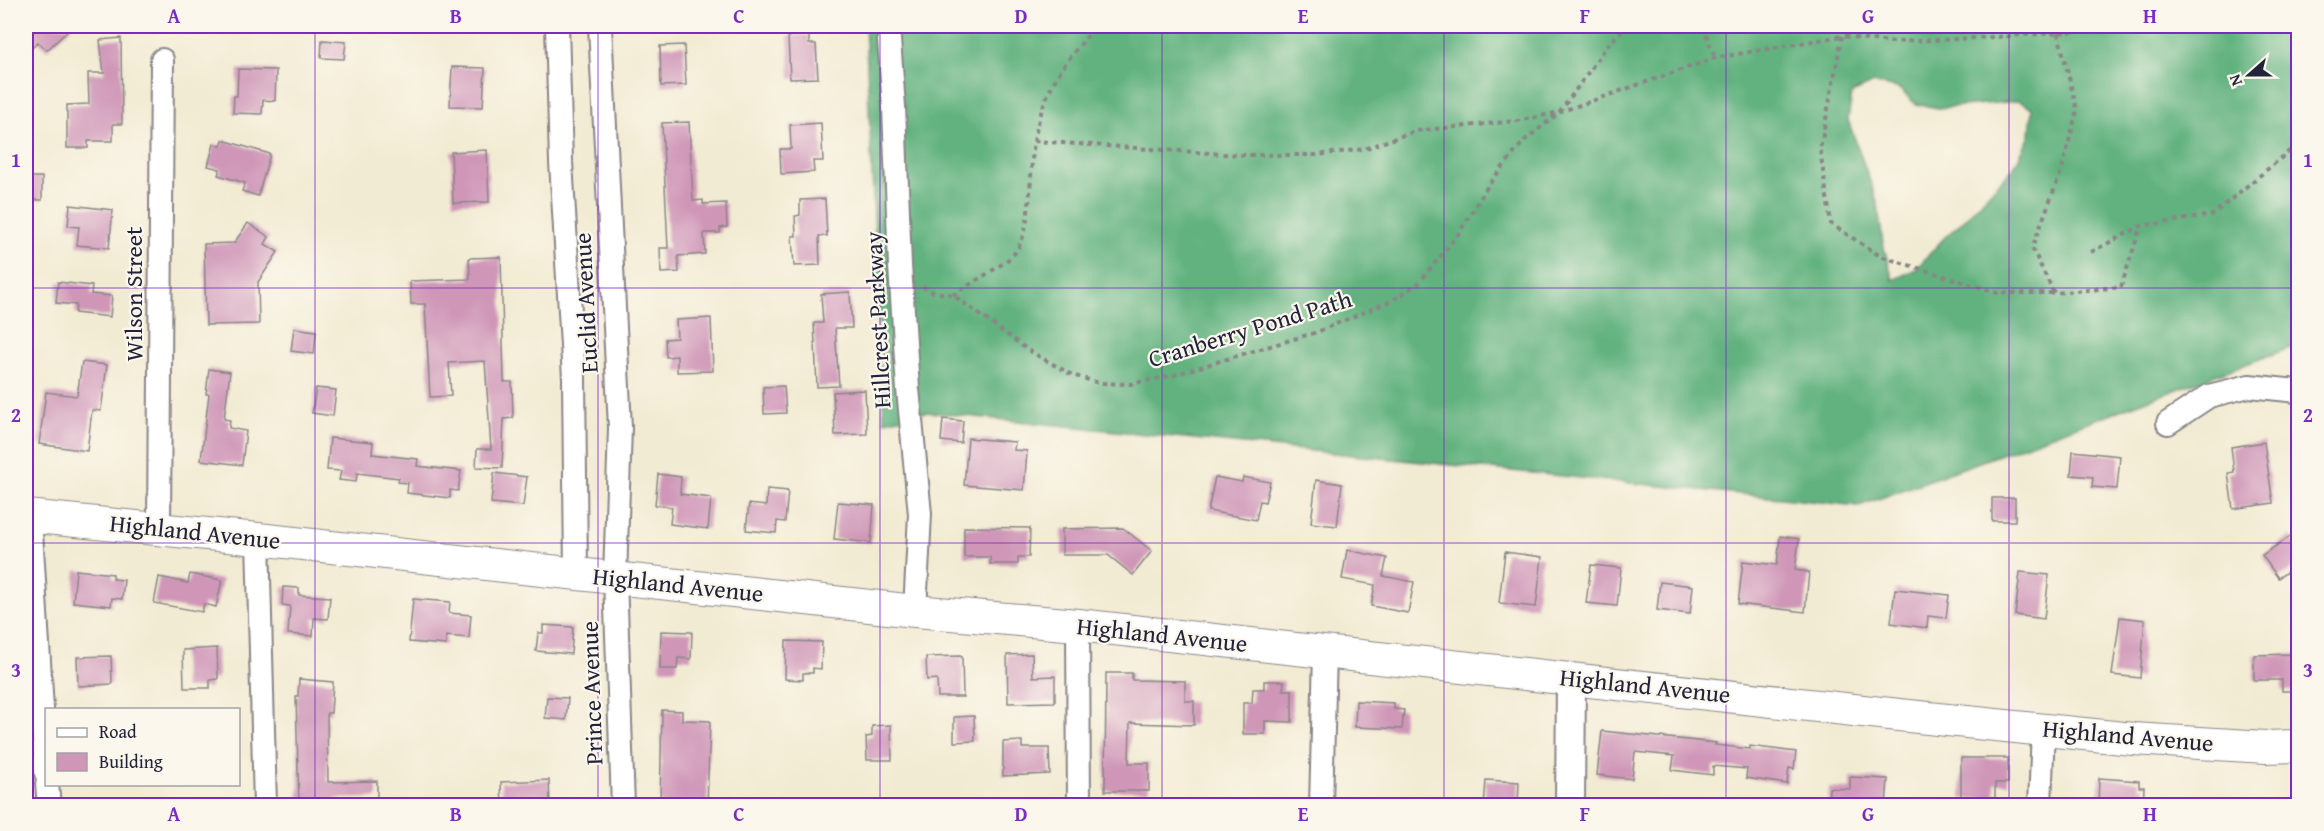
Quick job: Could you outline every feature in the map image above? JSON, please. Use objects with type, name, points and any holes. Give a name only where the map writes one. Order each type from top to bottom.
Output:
[{"type":"main road","name":"Highland Avenue","points":[[28,516],[258,538],[915,611],[1078,625],[2133,739],[2266,747],[2298,746]]},
{"type":"street","name":"Euclid Avenue","points":[[557,26],[561,162],[574,378],[576,574]]},
{"type":"street","name":"Euclid Avenue","points":[[600,26],[620,428],[615,578]]},
{"type":"street","name":"Hillcrest Parkway","points":[[888,26],[906,367],[920,514],[915,611]]},
{"type":"street","name":"Wilson Street","points":[[159,528],[162,60]]},
{"type":"street","points":[[2168,423],[2209,396],[2249,386],[2298,391]]},
{"type":"street","points":[[28,516],[45,759]]},
{"type":"street","points":[[258,538],[265,806]]},
{"type":"street","name":"Prince Avenue","points":[[615,578],[623,806]]},
{"type":"street","points":[[1078,625],[1079,806]]},
{"type":"street","points":[[1321,806],[1325,652]]},
{"type":"street","points":[[1570,806],[1571,678]]},
{"type":"street","points":[[2040,806],[2043,728]]},
{"type":"street","points":[[47,786],[49,806]]},
{"type":"path","points":[[1096,26],[1059,70],[1047,93],[1034,141],[1238,155],[1317,155],[1364,149],[1416,130],[1517,122],[1560,112],[1607,46],[1627,26]]},
{"type":"path","points":[[1703,26],[1715,58]]},
{"type":"path","points":[[1889,26],[1842,36],[1820,150],[1831,224],[1880,256],[1998,293],[2054,293],[2121,287],[2141,226]]},
{"type":"path","name":"Cranberry Pond Path","points":[[1034,141],[1024,233],[1014,255],[953,295],[1028,350],[1072,375],[1099,383],[1130,384],[1170,376],[1317,333],[1393,300],[1419,283],[1459,233],[1489,184],[1525,140],[1560,112],[1715,58],[1842,36],[1890,42],[2058,33],[2130,26]]},
{"type":"path","points":[[2054,293],[2032,248],[2062,169],[2078,110],[2058,33]]},
{"type":"path","points":[[2091,252],[2141,226],[2212,215],[2298,144]]},
{"type":"green space","points":[[865,26],[2298,26],[2298,345],[1859,506],[927,412],[884,421]],"holes":[[[1874,83],[1898,88],[1916,104],[1939,108],[2019,101],[2032,108],[2030,136],[2014,167],[1916,269],[1893,280],[1883,244],[1877,201],[1848,120],[1852,93]]]},
{"type":"building","points":[[26,26],[73,26],[47,50],[38,42],[26,54]]},
{"type":"building","points":[[809,35],[809,44],[816,44],[818,78],[790,79],[788,36]]},
{"type":"building","points":[[121,38],[122,124],[113,124],[113,141],[88,141],[88,148],[67,148],[67,105],[89,104],[88,73],[104,73],[100,40]]},
{"type":"building","points":[[322,40],[346,42],[344,59],[321,58]]},
{"type":"building","points":[[684,45],[686,85],[661,86],[660,46]]},
{"type":"building","points":[[452,67],[485,68],[483,107],[450,106]]},
{"type":"building","points":[[238,69],[276,70],[275,101],[263,100],[262,114],[233,113],[234,96],[237,96]]},
{"type":"building","points":[[689,122],[693,201],[703,200],[703,204],[726,203],[727,227],[720,228],[720,233],[704,233],[705,254],[678,256],[679,272],[661,273],[660,248],[668,248],[662,123]]},
{"type":"building","points":[[821,123],[823,161],[813,161],[814,172],[781,174],[780,149],[791,149],[790,125]]},
{"type":"building","points":[[223,140],[270,154],[258,196],[242,191],[245,183],[218,175],[220,169],[208,166],[214,144],[221,146]]},
{"type":"building","points":[[487,150],[489,202],[453,203],[451,152]]},
{"type":"building","points":[[26,177],[42,177],[42,200],[26,200]]},
{"type":"building","points":[[825,199],[827,236],[819,236],[820,265],[794,266],[792,236],[796,236],[795,216],[800,215],[800,200]]},
{"type":"building","points":[[70,205],[113,210],[109,248],[77,245],[79,227],[68,226]]},
{"type":"building","points":[[248,223],[269,237],[265,244],[278,252],[258,282],[259,324],[206,325],[204,244],[234,243]]},
{"type":"building","points":[[501,257],[504,382],[512,382],[513,418],[504,419],[502,468],[476,467],[477,449],[491,449],[485,361],[449,363],[451,396],[430,397],[425,304],[411,304],[410,281],[470,279],[469,258]]},
{"type":"building","points":[[58,282],[92,286],[91,294],[112,296],[110,317],[75,313],[76,305],[56,303]]},
{"type":"building","points":[[850,292],[852,328],[835,328],[839,386],[817,387],[814,323],[823,323],[821,294]]},
{"type":"building","points":[[711,318],[713,371],[677,372],[677,356],[666,357],[665,339],[677,338],[676,320]]},
{"type":"building","points":[[294,328],[316,331],[314,354],[291,351]]},
{"type":"building","points":[[82,362],[107,365],[101,411],[92,410],[87,451],[39,444],[46,392],[77,396]]},
{"type":"building","points":[[209,369],[230,372],[224,419],[230,420],[229,428],[246,431],[242,465],[201,460],[209,394],[206,394]]},
{"type":"building","points":[[784,386],[786,413],[764,414],[763,387]]},
{"type":"building","points":[[316,388],[336,390],[333,416],[312,413]]},
{"type":"building","points":[[865,390],[867,434],[835,435],[833,392]]},
{"type":"building","points":[[943,419],[963,421],[961,443],[941,441]]},
{"type":"building","points":[[330,438],[373,442],[372,454],[418,459],[417,466],[461,471],[458,491],[450,490],[450,498],[407,493],[408,483],[398,482],[399,478],[357,473],[356,482],[339,480],[341,471],[327,470]]},
{"type":"building","points":[[968,438],[1015,442],[1014,450],[1027,451],[1024,490],[964,485]]},
{"type":"building","points":[[2264,442],[2273,503],[2233,509],[2228,473],[2234,472],[2231,447]]},
{"type":"building","points":[[2073,451],[2120,456],[2117,489],[2092,487],[2093,477],[2071,475]]},
{"type":"building","points":[[494,473],[527,477],[523,506],[491,503]]},
{"type":"building","points":[[658,474],[681,477],[680,494],[711,498],[708,529],[670,524],[672,507],[655,505]]},
{"type":"building","points":[[1215,477],[1242,482],[1243,477],[1270,482],[1265,502],[1260,501],[1256,520],[1208,511]]},
{"type":"building","points":[[1316,480],[1342,484],[1337,526],[1311,523]]},
{"type":"building","points":[[767,489],[788,491],[785,522],[777,521],[776,533],[746,530],[749,504],[766,506]]},
{"type":"building","points":[[1992,498],[2015,498],[2015,521],[1992,521]]},
{"type":"building","points":[[838,502],[874,505],[871,543],[834,539]]},
{"type":"building","points":[[964,527],[1030,528],[1029,557],[1018,557],[1018,564],[990,564],[990,557],[964,557]]},
{"type":"building","points":[[1123,528],[1152,551],[1133,575],[1108,555],[1062,555],[1062,529]]},
{"type":"building","points":[[1780,536],[1799,539],[1795,570],[1809,572],[1805,612],[1738,604],[1743,561],[1777,565]]},
{"type":"building","points":[[2291,536],[2298,547],[2298,565],[2278,578],[2262,555]]},
{"type":"building","points":[[1347,550],[1387,558],[1383,576],[1414,582],[1408,613],[1371,606],[1375,585],[1342,579]]},
{"type":"building","points":[[1505,552],[1542,557],[1536,607],[1499,603]]},
{"type":"building","points":[[1591,565],[1621,568],[1617,606],[1586,603]]},
{"type":"building","points":[[76,570],[113,574],[113,579],[124,580],[122,599],[112,598],[111,606],[73,602]]},
{"type":"building","points":[[2020,572],[2049,575],[2044,619],[2015,615]]},
{"type":"building","points":[[190,574],[222,580],[216,607],[204,604],[202,612],[154,603],[159,577],[188,583]]},
{"type":"building","points":[[1660,582],[1693,586],[1690,614],[1657,610]]},
{"type":"building","points":[[283,587],[299,588],[299,595],[330,597],[328,619],[314,618],[313,636],[288,634],[290,606],[282,605]]},
{"type":"building","points":[[1895,589],[1949,595],[1946,618],[1928,616],[1927,628],[1891,623]]},
{"type":"building","points":[[413,599],[450,602],[449,613],[471,615],[469,638],[446,636],[446,645],[409,642]]},
{"type":"building","points":[[2120,617],[2145,620],[2140,678],[2112,675]]},
{"type":"building","points":[[543,625],[573,627],[571,654],[536,651],[538,633],[543,633]]},
{"type":"building","points":[[661,631],[692,632],[691,659],[678,658],[677,669],[660,669]]},
{"type":"building","points":[[786,641],[822,642],[821,669],[813,668],[813,673],[803,673],[803,680],[785,679]]},
{"type":"building","points":[[217,648],[218,679],[210,680],[210,688],[184,688],[183,650]]},
{"type":"building","points":[[1032,654],[1033,677],[1055,676],[1055,702],[1008,703],[1007,655]]},
{"type":"building","points":[[2298,654],[2298,691],[2282,691],[2282,680],[2254,680],[2254,655]]},
{"type":"building","points":[[111,656],[112,684],[78,686],[77,657]]},
{"type":"building","points":[[962,656],[963,697],[938,697],[937,679],[927,680],[926,657]]},
{"type":"building","points":[[1106,673],[1132,673],[1132,680],[1185,681],[1185,701],[1194,701],[1194,725],[1130,723],[1129,763],[1149,763],[1149,791],[1105,791]]},
{"type":"building","points":[[299,679],[333,682],[331,713],[327,713],[328,782],[377,781],[377,798],[335,799],[335,806],[299,806],[296,696],[298,696]]},
{"type":"building","points":[[1264,681],[1284,681],[1283,690],[1292,690],[1292,722],[1265,721],[1265,734],[1243,734],[1243,703],[1252,703],[1253,689],[1264,689]]},
{"type":"building","points":[[547,697],[568,698],[566,720],[545,718]]},
{"type":"building","points":[[1356,701],[1394,703],[1394,709],[1404,710],[1402,729],[1355,727]]},
{"type":"building","points":[[662,710],[682,711],[682,720],[710,721],[707,806],[660,805]]},
{"type":"building","points":[[974,716],[975,741],[954,742],[954,717]]},
{"type":"building","points":[[891,725],[892,760],[867,760],[866,737],[872,736],[872,726]]},
{"type":"building","points":[[1602,731],[1716,743],[1715,745],[1750,749],[1750,746],[1796,752],[1794,769],[1789,768],[1787,784],[1746,778],[1747,769],[1713,766],[1713,775],[1672,770],[1674,756],[1635,752],[1632,779],[1597,775]]},
{"type":"building","points":[[1022,741],[1022,748],[1049,748],[1050,774],[1003,776],[1003,742]]},
{"type":"building","points":[[1961,758],[2008,758],[2008,783],[1995,783],[1995,798],[1961,799]]},
{"type":"building","points":[[1850,777],[1888,779],[1886,806],[1828,806],[1829,788],[1850,789]]},
{"type":"building","points":[[2099,778],[2139,781],[2139,787],[2144,787],[2143,806],[2098,806]]},
{"type":"building","points":[[549,780],[550,806],[502,806],[501,782]]},
{"type":"building","points":[[1486,780],[1519,782],[1518,806],[1484,806]]}]
